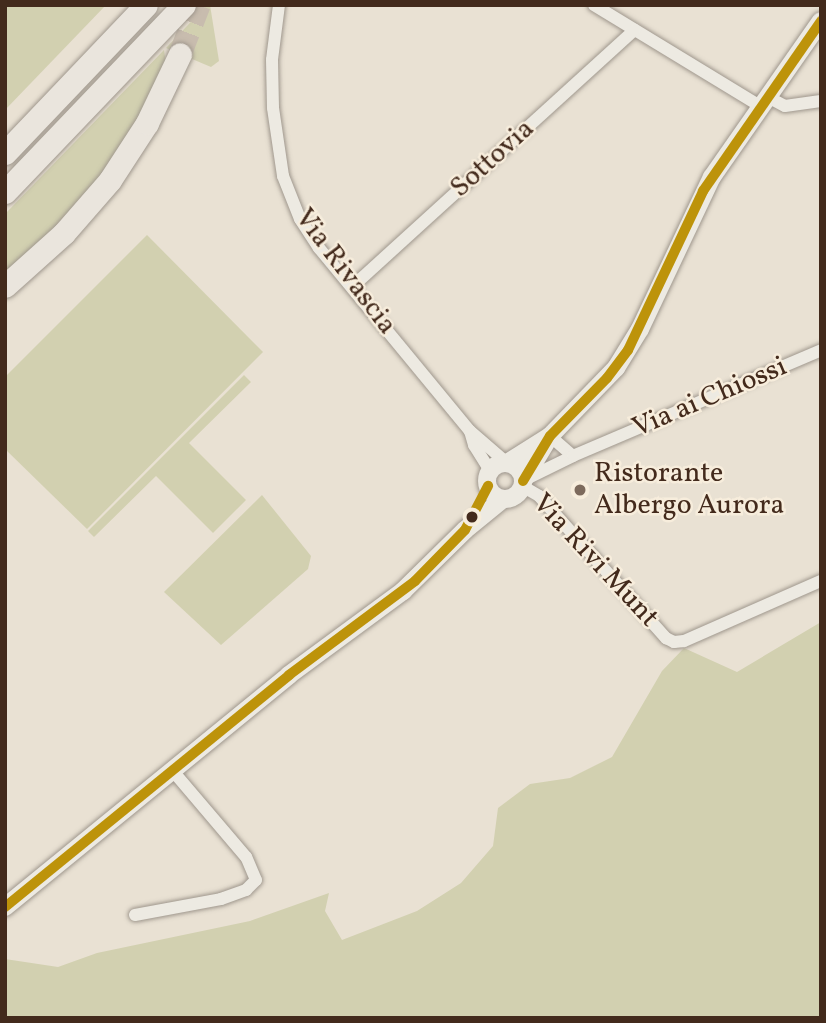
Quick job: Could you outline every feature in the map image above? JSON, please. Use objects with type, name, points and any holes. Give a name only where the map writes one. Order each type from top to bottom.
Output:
[{"type":"highway","points":[[5,153],[146,5]]},
{"type":"highway","points":[[5,192],[184,5]]},
{"type":"highway","points":[[5,286],[64,233],[110,180],[147,123],[180,54]]},
{"type":"main road","points":[[465,530],[497,464],[507,463],[550,436],[607,378],[628,350],[703,191],[821,21]]},
{"type":"main road","points":[[5,907],[337,638],[403,592],[465,530],[503,499],[513,497],[550,436]]},
{"type":"main road","points":[[507,463],[517,467],[523,483]]},
{"type":"main road","points":[[489,479],[494,495],[503,499]]},
{"type":"street","name":"Via Rivascia","points":[[279,5],[272,60],[273,108],[284,176],[305,229],[470,431],[507,463]]},
{"type":"street","points":[[594,5],[763,101],[785,106],[821,101]]},
{"type":"street","name":"Sottovia","points":[[352,287],[634,30]]},
{"type":"street","name":"Via ai Chiossi","points":[[523,483],[573,456],[821,350]]},
{"type":"street","name":"Via Rivascia","points":[[470,431],[489,479]]},
{"type":"street","points":[[550,436],[573,456]]},
{"type":"street","name":"Via Rivi Munt","points":[[523,483],[539,496],[670,641],[684,641],[821,581]]},
{"type":"street","points":[[135,915],[220,899],[246,890],[256,880],[246,858],[172,770]]},
{"type":"shaded area","points":[[5,5],[106,5],[5,110]]},
{"type":"shaded area","points":[[210,5],[219,61],[211,67],[166,48]]},
{"type":"shaded area","points":[[164,50],[167,71],[115,163],[5,279],[5,214]]},
{"type":"shaded area","points":[[147,235],[263,352],[87,529],[5,449],[5,377]]},
{"type":"shaded area","points":[[244,375],[251,382],[189,443],[246,500],[213,533],[156,476],[94,537],[88,531]]},
{"type":"shaded area","points":[[262,495],[311,556],[308,569],[221,645],[164,592]]},
{"type":"shaded area","points":[[821,622],[821,1018],[5,1018],[5,959],[58,967],[97,953],[250,921],[329,893],[325,911],[342,940],[417,911],[461,883],[493,846],[498,808],[530,784],[570,778],[612,757],[662,671],[684,648],[737,672]]},
{"type":"tunnel","points":[[180,54],[199,5]]},
{"type":"transit line","points":[[523,481],[550,436],[607,378],[628,350],[703,191],[821,21]]},
{"type":"transit line","points":[[5,907],[289,675],[415,581],[465,530],[488,486]]},
{"type":"place","name":"Ristorante Albergo Aurora","points":[[580,490]]}]
